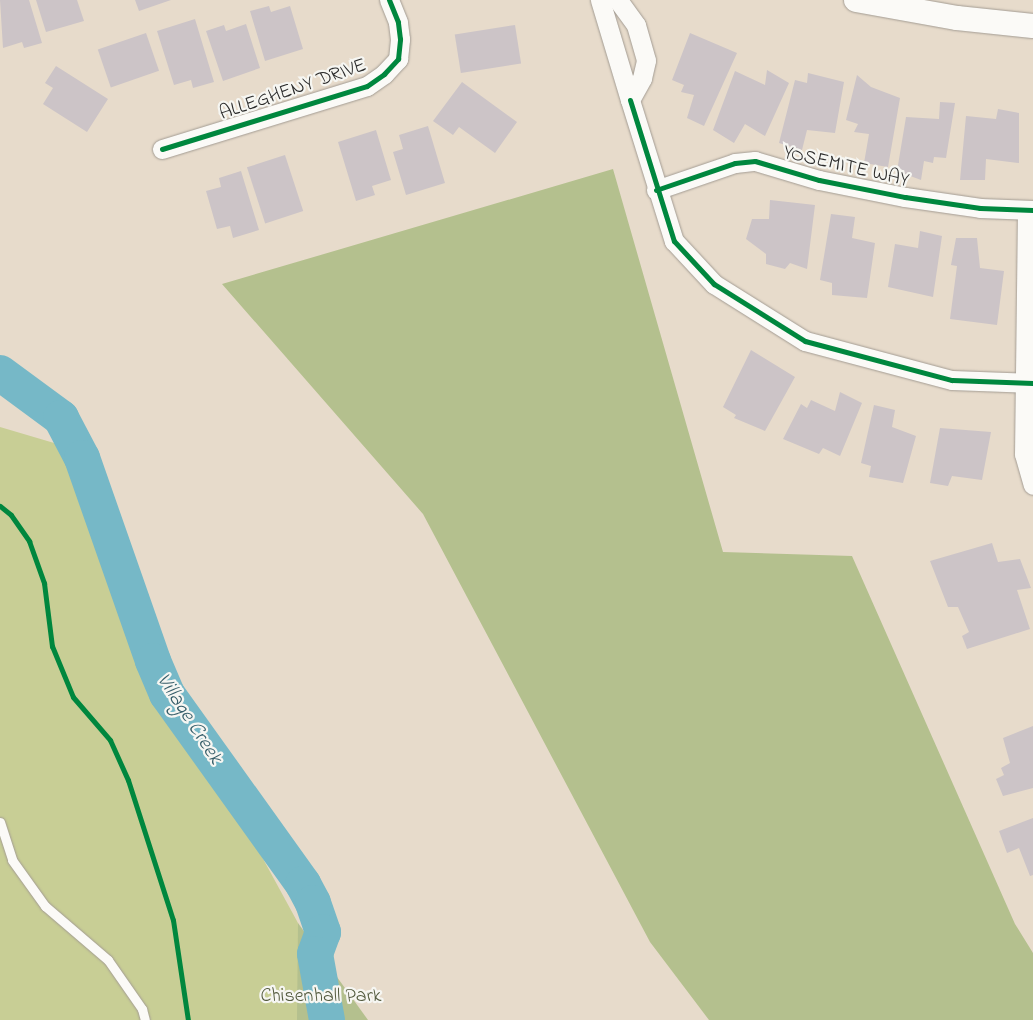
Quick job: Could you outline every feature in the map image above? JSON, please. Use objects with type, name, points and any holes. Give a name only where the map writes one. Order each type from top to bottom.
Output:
[{"type":"street","name":"ALLEGHENY DRIVE","points":[[162,149],[367,86],[384,74],[398,58],[400,39],[398,22],[389,0]]},
{"type":"street","points":[[600,0],[656,190],[674,241],[714,284],[805,341],[952,380],[1030,383]]},
{"type":"street","points":[[618,0],[636,26],[646,60],[642,78],[630,100]]},
{"type":"street","points":[[856,0],[957,18],[1033,26]]},
{"type":"street","name":"YOSEMITE WAY","points":[[656,190],[735,162],[755,161],[819,180],[905,197],[980,208],[1030,210]]},
{"type":"street","points":[[1030,210],[1030,383],[1024,454],[1033,485]]},
{"type":"lane","points":[[0,822],[12,860],[45,906],[108,960],[142,1009],[145,1020]]},
{"type":"green space","points":[[613,169],[723,552],[852,556],[1015,924],[1033,953],[1033,1020],[709,1020],[650,942],[423,514],[222,284]]},
{"type":"green space","points":[[0,427],[71,448],[163,675],[298,923],[305,1020],[0,1020]]},
{"type":"green space","name":"Chisenhall Park","points":[[298,923],[368,1020],[297,1020]]},
{"type":"building","points":[[0,0],[29,0],[42,43],[24,48],[22,42],[3,48]]},
{"type":"building","points":[[36,0],[77,0],[84,21],[46,32]]},
{"type":"building","points":[[135,0],[171,0],[139,11]]},
{"type":"building","points":[[269,6],[271,12],[290,6],[303,49],[265,61],[250,11]]},
{"type":"building","points":[[195,19],[214,82],[193,88],[191,80],[174,85],[157,31]]},
{"type":"building","points":[[246,24],[260,68],[223,81],[206,31],[224,25],[226,31]]},
{"type":"building","points":[[515,25],[521,64],[461,73],[455,35]]},
{"type":"building","points":[[146,33],[159,71],[111,87],[98,50]]},
{"type":"building","points":[[690,33],[737,53],[704,126],[687,118],[694,95],[681,92],[684,85],[672,80]]},
{"type":"building","points":[[56,66],[108,99],[87,132],[43,104],[53,88],[45,83]]},
{"type":"building","points":[[767,70],[789,83],[765,136],[745,124],[734,143],[713,130],[735,71],[765,85]]},
{"type":"building","points":[[808,73],[844,82],[835,133],[807,130],[802,150],[779,143],[795,80],[807,83]]},
{"type":"building","points":[[857,75],[871,87],[900,98],[888,167],[864,163],[869,134],[854,132],[858,124],[846,120]]},
{"type":"building","points":[[462,82],[517,122],[495,153],[459,127],[453,135],[433,121]]},
{"type":"building","points":[[940,102],[955,103],[946,158],[934,157],[933,163],[924,161],[921,180],[897,171],[906,117],[939,119]]},
{"type":"building","points":[[998,109],[1019,113],[1019,163],[986,159],[985,180],[960,180],[966,116],[996,119]]},
{"type":"building","points":[[428,126],[445,183],[406,195],[393,152],[403,149],[399,135]]},
{"type":"building","points":[[376,130],[391,180],[372,186],[375,195],[356,201],[338,142]]},
{"type":"building","points":[[285,155],[303,211],[265,223],[247,167]]},
{"type":"building","points":[[241,171],[259,230],[233,238],[230,226],[217,229],[206,191],[221,187],[219,178]]},
{"type":"building","points":[[770,200],[815,205],[807,269],[790,263],[785,269],[766,264],[766,254],[746,239],[752,219],[769,219]]},
{"type":"building","points":[[831,214],[855,217],[852,238],[875,243],[867,298],[832,295],[832,283],[820,280]]},
{"type":"building","points":[[920,231],[942,236],[933,297],[888,287],[895,244],[918,248]]},
{"type":"building","points":[[956,238],[977,238],[980,268],[1004,271],[997,325],[950,319],[957,266],[951,265]]},
{"type":"building","points":[[751,350],[795,377],[765,431],[734,418],[736,415],[723,407]]},
{"type":"building","points":[[840,392],[862,403],[840,456],[823,448],[819,454],[783,439],[801,404],[807,408],[811,400],[835,411]]},
{"type":"building","points":[[874,405],[895,410],[892,427],[916,436],[903,483],[869,477],[871,466],[861,463]]},
{"type":"building","points":[[940,428],[991,432],[982,480],[952,476],[948,486],[930,483]]},
{"type":"building","points":[[992,543],[998,562],[1020,559],[1031,588],[1017,590],[1030,629],[967,649],[962,636],[969,632],[958,607],[948,607],[930,561]]},
{"type":"building","points":[[1033,726],[1033,788],[1003,796],[996,779],[1004,775],[1001,768],[1010,763],[1003,738]]},
{"type":"building","points":[[1033,818],[1033,875],[1030,876],[1019,848],[1007,853],[999,831]]},
{"type":"waterway","name":"Village Creek","points":[[0,373],[61,418],[82,458],[153,661],[167,694],[303,884],[313,903],[323,932],[315,954],[327,1020]]},
{"type":"cycle path","points":[[162,149],[367,86],[384,74],[398,59],[400,39],[398,22],[389,0]]},
{"type":"cycle path","points":[[630,100],[674,241],[714,284],[805,341],[952,380],[1033,383]]},
{"type":"cycle path","points":[[656,190],[735,163],[755,161],[819,180],[905,197],[980,208],[1033,210]]},
{"type":"cycle path","points":[[0,506],[11,515],[29,541],[44,583],[52,646],[73,697],[110,740],[128,780],[173,920],[188,1020]]}]
